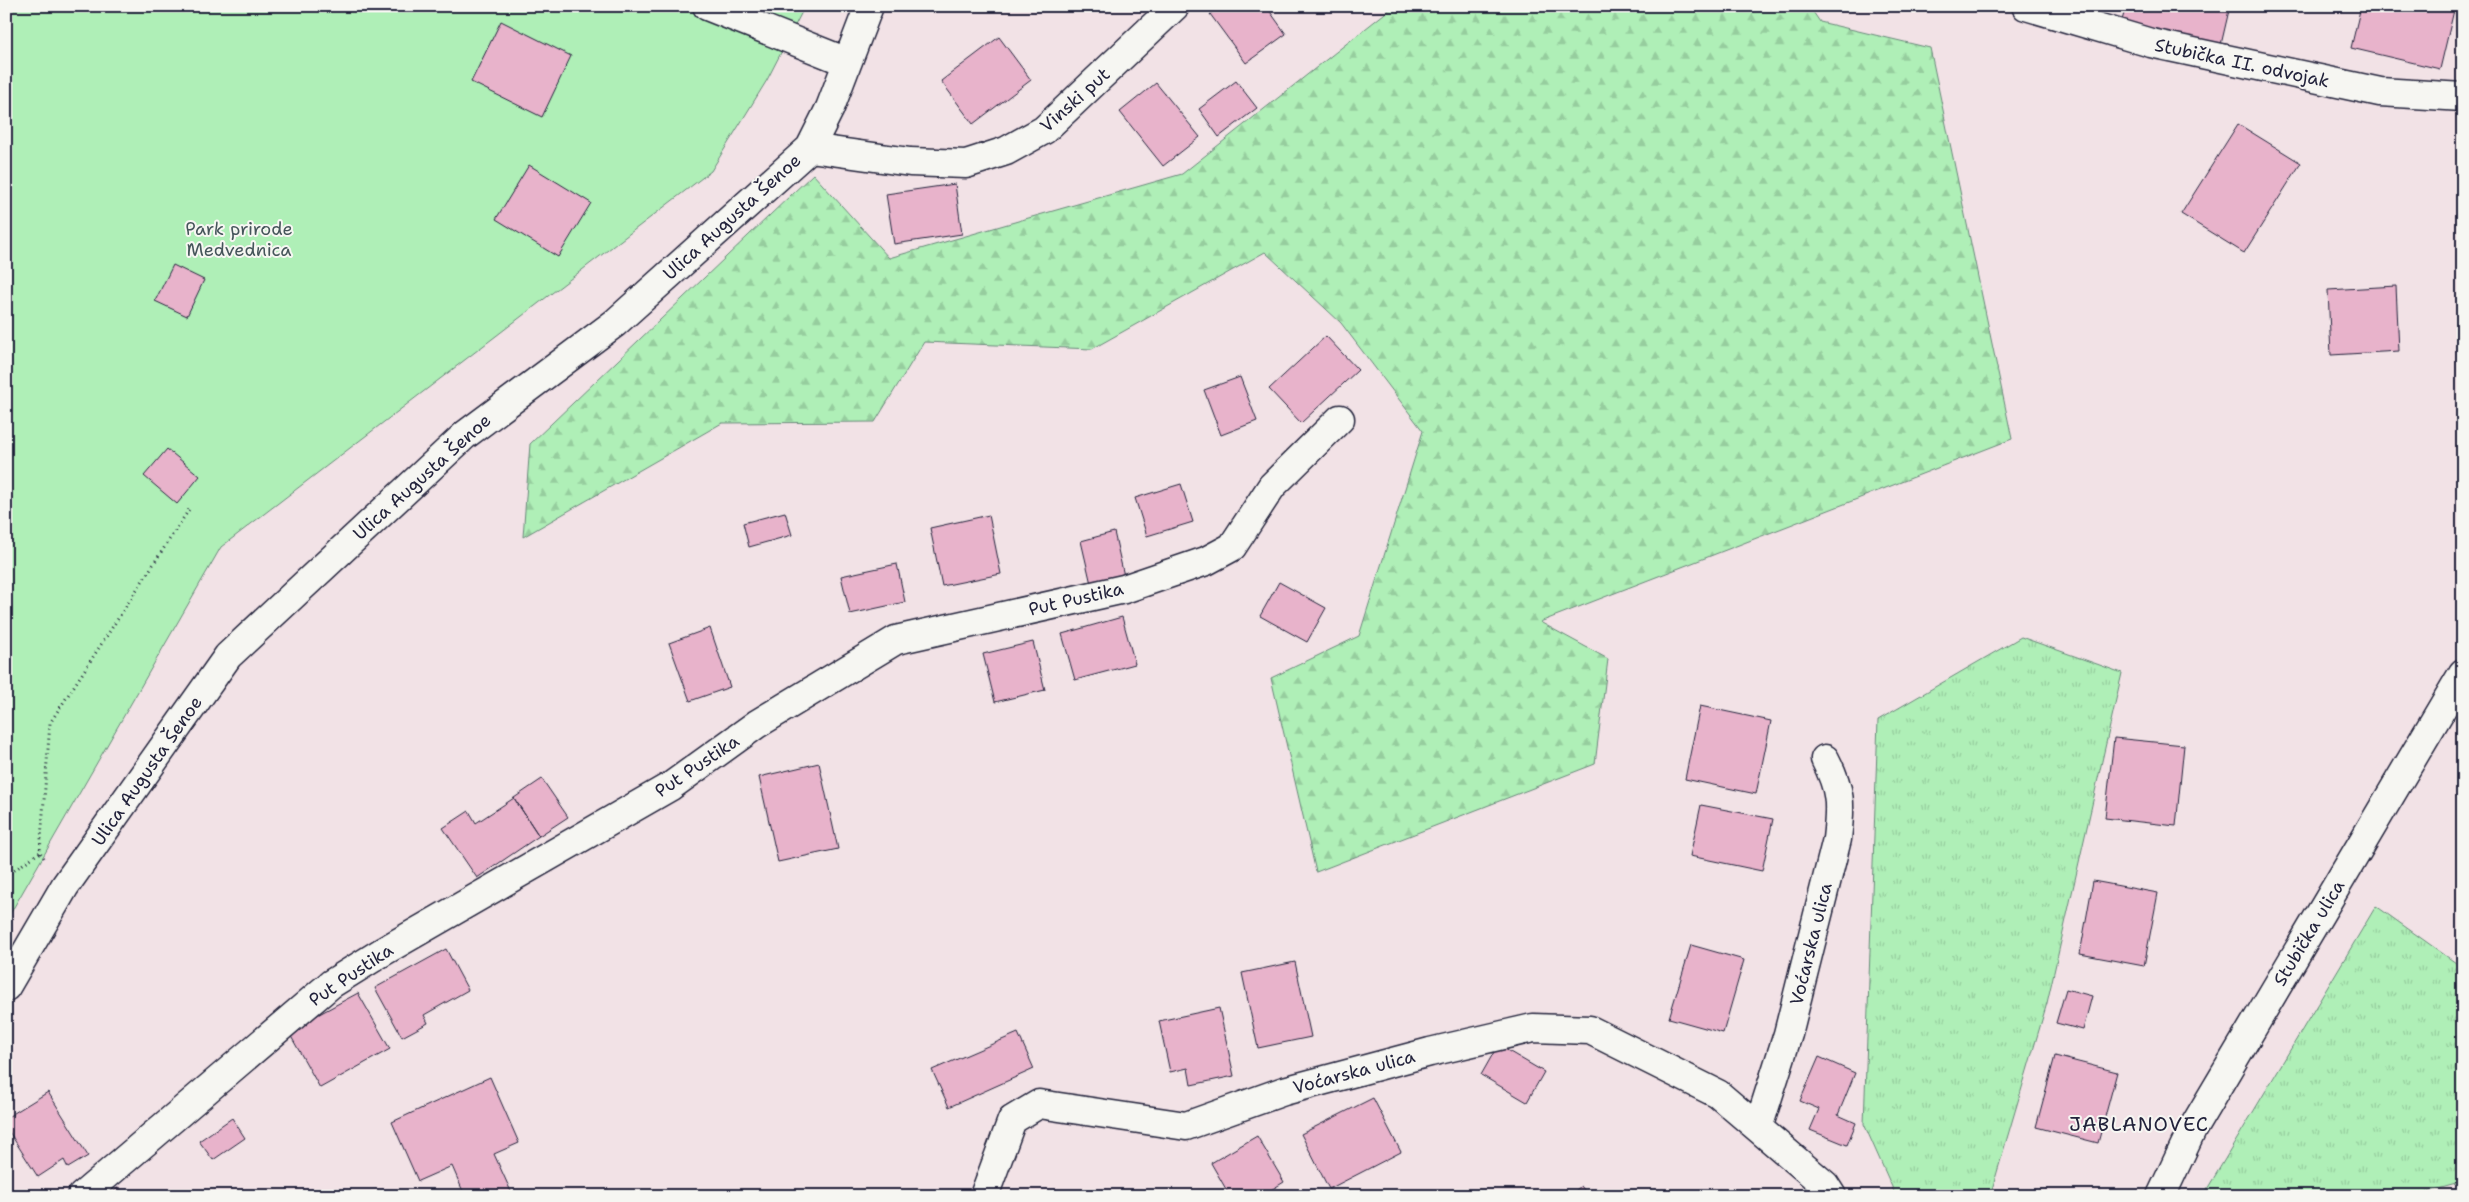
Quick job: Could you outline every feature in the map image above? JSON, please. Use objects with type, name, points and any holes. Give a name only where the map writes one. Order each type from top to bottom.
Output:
[{"type":"street","points":[[707,6],[847,62]]},
{"type":"street","name":"Ulica Augusta Šenoe","points":[[6,987],[65,886],[228,656],[464,435],[615,323],[810,148],[830,108],[869,6]]},
{"type":"street","name":"Vinski put","points":[[810,148],[910,162],[966,164],[1006,151],[1044,130],[1175,6]]},
{"type":"street","name":"Stubička II. odvojak","points":[[2026,6],[2151,43],[2380,92],[2463,97]]},
{"type":"street","name":"Put Pustika","points":[[82,1196],[331,984],[384,951],[670,786],[757,724],[896,640],[1124,589],[1206,561],[1232,547],[1272,486],[1340,420]]},
{"type":"street","name":"Stubička ulica","points":[[2161,1196],[2193,1128],[2463,673]]},
{"type":"street","name":"Voćarska ulica","points":[[1758,1128],[1788,1034],[1837,839],[1841,810],[1837,782],[1825,759]]},
{"type":"street","name":"Voćarska ulica","points":[[984,1196],[1012,1120],[1039,1104],[1186,1126],[1284,1091],[1430,1052],[1533,1028],[1590,1030],[1718,1094],[1758,1128],[1823,1192]]},
{"type":"path","points":[[6,876],[40,852],[50,723],[190,508]]},
{"type":"green space","name":"Park prirode Medvednica","points":[[6,6],[805,6],[767,80],[711,171],[221,547],[6,921]]},
{"type":"green space","points":[[1394,6],[1809,6],[1820,22],[1930,48],[2012,439],[1540,622],[1608,659],[1595,764],[1316,872],[1271,678],[1359,636],[1423,431],[1341,323],[1265,252],[1092,349],[924,342],[875,422],[722,423],[523,537],[530,444],[813,174],[889,258],[1182,174]]},
{"type":"green space","points":[[2021,637],[2122,673],[2047,1003],[1990,1196],[1896,1196],[1864,1124],[1878,720]]},
{"type":"green space","points":[[2376,906],[2463,968],[2463,1182],[2413,1196],[2203,1196]]},
{"type":"building","points":[[1220,6],[1266,6],[1286,34],[1246,63],[1210,14]]},
{"type":"building","points":[[2126,6],[2230,6],[2220,49],[2121,24]]},
{"type":"building","points":[[2361,6],[2455,6],[2440,69],[2351,48]]},
{"type":"building","points":[[501,21],[571,56],[542,117],[471,82]]},
{"type":"building","points":[[999,37],[1031,80],[973,124],[941,81]]},
{"type":"building","points":[[1236,81],[1257,108],[1219,137],[1199,109]]},
{"type":"building","points":[[1156,83],[1200,137],[1163,166],[1120,112]]},
{"type":"building","points":[[2238,124],[2301,163],[2244,253],[2181,214]]},
{"type":"building","points":[[529,165],[591,203],[558,257],[496,219]]},
{"type":"building","points":[[955,184],[962,234],[894,244],[886,194]]},
{"type":"building","points":[[173,265],[204,280],[187,316],[155,301]]},
{"type":"building","points":[[2396,286],[2399,351],[2331,355],[2328,290]]},
{"type":"building","points":[[1326,336],[1358,370],[1301,423],[1269,389]]},
{"type":"building","points":[[1240,377],[1257,421],[1221,435],[1204,390]]},
{"type":"building","points":[[167,449],[200,476],[177,504],[144,476]]},
{"type":"building","points":[[1181,484],[1193,522],[1147,536],[1135,498]]},
{"type":"building","points":[[785,512],[792,535],[749,547],[743,523]]},
{"type":"building","points":[[989,515],[1001,574],[942,586],[930,528]]},
{"type":"building","points":[[1114,532],[1124,576],[1091,584],[1081,541]]},
{"type":"building","points":[[897,564],[905,602],[850,614],[841,576]]},
{"type":"building","points":[[1279,582],[1326,608],[1307,642],[1260,616]]},
{"type":"building","points":[[1122,617],[1135,664],[1075,680],[1062,634]]},
{"type":"building","points":[[710,628],[730,687],[690,701],[669,643]]},
{"type":"building","points":[[1033,642],[1045,690],[995,702],[983,654]]},
{"type":"building","points":[[1700,706],[1771,721],[1756,794],[1685,779]]},
{"type":"building","points":[[2114,738],[2184,745],[2176,826],[2105,818]]},
{"type":"building","points":[[819,763],[838,849],[778,862],[759,777]]},
{"type":"building","points":[[542,779],[568,817],[539,836],[514,798]]},
{"type":"building","points":[[514,798],[539,836],[477,878],[443,828],[469,811],[476,823]]},
{"type":"building","points":[[1701,805],[1773,819],[1762,871],[1690,856]]},
{"type":"building","points":[[2093,881],[2158,893],[2144,966],[2080,954]]},
{"type":"building","points":[[1691,945],[1744,960],[1723,1033],[1669,1018]]},
{"type":"building","points":[[446,949],[468,990],[424,1015],[428,1023],[402,1037],[375,988]]},
{"type":"building","points":[[1295,962],[1311,1037],[1258,1048],[1242,973]]},
{"type":"building","points":[[2066,989],[2092,996],[2083,1030],[2056,1023]]},
{"type":"building","points":[[358,993],[390,1049],[320,1088],[288,1031]]},
{"type":"building","points":[[1219,1008],[1234,1076],[1191,1085],[1188,1068],[1170,1072],[1159,1021]]},
{"type":"building","points":[[1018,1033],[1034,1069],[949,1107],[932,1070]]},
{"type":"building","points":[[1498,1045],[1544,1072],[1527,1102],[1481,1075]]},
{"type":"building","points":[[2055,1056],[2117,1072],[2098,1143],[2036,1127]]},
{"type":"building","points":[[1819,1057],[1855,1073],[1838,1115],[1856,1123],[1847,1145],[1810,1130],[1819,1109],[1800,1101]]},
{"type":"building","points":[[490,1077],[519,1143],[494,1154],[513,1196],[465,1196],[452,1166],[418,1181],[392,1122]]},
{"type":"building","points":[[48,1092],[88,1156],[68,1168],[64,1160],[38,1177],[6,1127],[6,1118]]},
{"type":"building","points":[[1373,1098],[1401,1152],[1329,1189],[1301,1134]]},
{"type":"building","points":[[232,1118],[245,1138],[213,1160],[199,1141]]},
{"type":"building","points":[[1257,1136],[1284,1182],[1261,1196],[1230,1196],[1211,1163]]},
{"type":"building","points":[[1581,1186],[1589,1196],[1569,1196]]},
{"type":"building","points":[[119,1187],[125,1196],[108,1196]]},
{"type":"district","name":"JABLANOVEC","points":[[2139,1124]]}]
